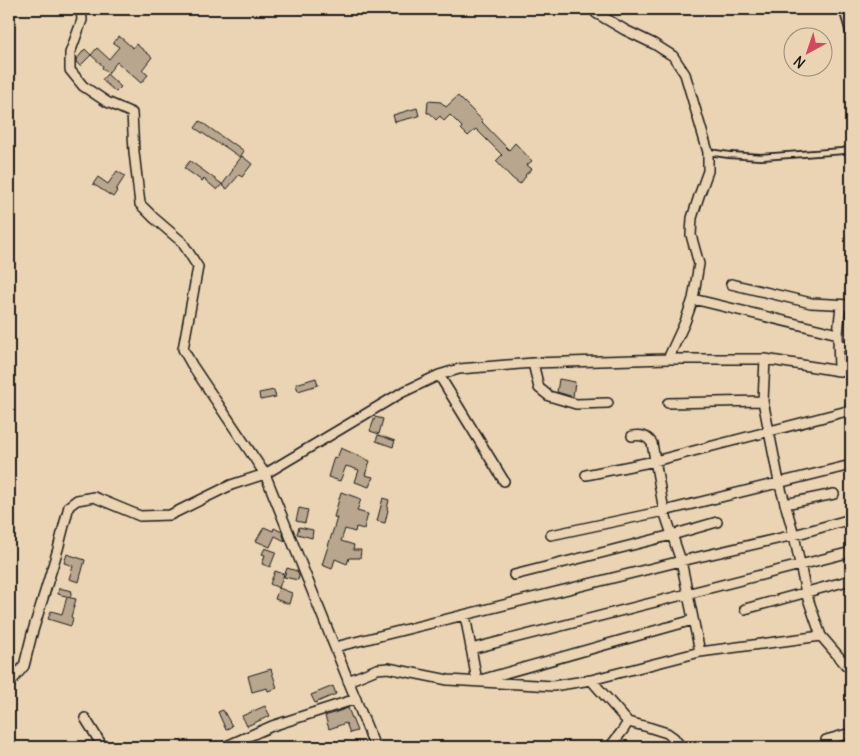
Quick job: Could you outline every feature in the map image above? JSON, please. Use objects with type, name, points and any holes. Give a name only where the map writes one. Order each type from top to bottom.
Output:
[{"type":"street","points":[[81,9],[82,20],[70,53],[70,70],[83,86],[107,102],[132,113],[140,204],[182,242],[198,267],[184,349],[192,365],[265,474],[375,747]]},
{"type":"street","points":[[593,9],[596,13],[673,56],[684,74],[708,152],[708,171],[692,218],[691,235],[699,264],[693,299],[686,322],[668,359]]},
{"type":"street","points":[[731,284],[811,303],[851,305]]},
{"type":"street","points":[[693,299],[838,334]]},
{"type":"street","points":[[839,371],[838,334],[841,305]]},
{"type":"street","points":[[838,347],[851,346]]},
{"type":"street","points":[[9,684],[24,666],[69,506],[77,500],[94,496],[140,516],[170,515],[231,485],[265,474],[401,393],[439,375],[459,370],[533,362],[765,359],[839,371],[851,371]]},
{"type":"street","points":[[765,359],[763,401],[779,482],[794,535],[806,593],[821,636],[846,664],[851,667]]},
{"type":"street","points":[[533,362],[539,388],[549,396],[576,404],[608,403]]},
{"type":"street","points":[[439,375],[504,481]]},
{"type":"street","points":[[668,403],[763,401]]},
{"type":"street","points":[[586,475],[655,461],[851,410]]},
{"type":"street","points":[[632,436],[643,435],[652,443],[664,511],[681,561],[700,652]]},
{"type":"street","points":[[551,535],[664,511],[851,465]]},
{"type":"street","points":[[786,504],[834,494]]},
{"type":"street","points":[[335,647],[681,561],[794,535],[851,519]]},
{"type":"street","points":[[514,575],[717,522]]},
{"type":"street","points":[[471,649],[851,552]]},
{"type":"street","points":[[745,609],[851,580]]},
{"type":"street","points":[[465,615],[476,681]]},
{"type":"street","points":[[476,681],[693,620]]},
{"type":"street","points":[[348,681],[377,669],[388,668],[448,680],[553,686],[592,680],[700,652],[821,636]]},
{"type":"street","points":[[592,680],[628,722],[648,726],[667,733],[681,747]]},
{"type":"street","points":[[224,747],[272,726],[356,699]]},
{"type":"street","points":[[85,718],[103,747]]},
{"type":"street","points":[[610,747],[628,722]]},
{"type":"street","points":[[826,740],[851,733]]},
{"type":"lane","points":[[842,9],[851,40]]},
{"type":"lane","points":[[708,152],[761,157],[843,151],[851,148]]},
{"type":"building","points":[[119,36],[133,48],[136,44],[152,57],[142,70],[148,75],[141,83],[117,62],[108,73],[91,55],[97,48],[109,59],[119,47],[113,43]]},
{"type":"building","points":[[85,49],[91,55],[80,66],[76,60]]},
{"type":"building","points":[[107,74],[121,87],[116,92],[102,80]]},
{"type":"building","points":[[458,96],[509,150],[515,143],[532,161],[527,165],[532,169],[525,175],[520,184],[496,161],[502,155],[476,129],[468,136],[450,115],[444,121],[440,116],[436,120],[430,113],[427,113],[428,101],[441,102],[446,107]]},
{"type":"building","points":[[417,108],[419,116],[395,122],[393,115]]},
{"type":"building","points":[[200,121],[244,151],[240,157],[195,128]]},
{"type":"building","points":[[242,156],[252,164],[242,177],[239,175],[227,189],[222,185]]},
{"type":"building","points":[[190,161],[222,184],[217,190],[204,179],[202,181],[184,168]]},
{"type":"building","points":[[117,171],[125,176],[113,197],[93,184],[98,177],[108,184]]},
{"type":"building","points":[[316,378],[318,385],[298,391],[296,384]]},
{"type":"building","points":[[559,379],[575,382],[573,397],[557,392]]},
{"type":"building","points":[[274,390],[276,397],[260,400],[259,393]]},
{"type":"building","points":[[375,417],[383,419],[379,434],[370,431]]},
{"type":"building","points":[[378,435],[395,441],[393,447],[376,441]]},
{"type":"building","points":[[341,448],[370,461],[365,475],[373,477],[369,487],[355,482],[359,470],[346,466],[340,481],[328,477],[334,457],[337,458]]},
{"type":"building","points":[[341,492],[361,499],[357,511],[368,514],[364,529],[356,527],[355,532],[345,529],[341,541],[354,545],[353,550],[361,550],[360,558],[349,558],[347,564],[335,559],[332,569],[322,565],[337,518],[334,517]]},
{"type":"building","points":[[383,498],[389,500],[385,523],[377,521]]},
{"type":"building","points":[[299,508],[308,510],[305,523],[296,521]]},
{"type":"building","points":[[264,527],[273,531],[274,528],[282,532],[285,541],[275,536],[270,547],[256,541]]},
{"type":"building","points":[[299,527],[313,530],[312,538],[297,534]]},
{"type":"building","points":[[265,548],[276,552],[270,567],[262,564],[265,555],[262,554]]},
{"type":"building","points":[[67,554],[85,560],[79,582],[69,579],[73,566],[64,563]]},
{"type":"building","points":[[287,568],[297,571],[298,580],[284,577]]},
{"type":"building","points":[[275,571],[284,574],[279,588],[270,584]]},
{"type":"building","points":[[59,588],[72,591],[70,597],[58,594]]},
{"type":"building","points":[[279,588],[292,593],[289,604],[275,599]]},
{"type":"building","points":[[67,597],[76,599],[71,617],[73,618],[71,626],[48,619],[51,611],[62,614]]},
{"type":"building","points":[[271,669],[277,688],[268,691],[267,688],[252,692],[248,676]]},
{"type":"building","points":[[333,686],[336,694],[315,703],[311,695]]},
{"type":"building","points":[[265,706],[270,716],[247,726],[242,716]]},
{"type":"building","points":[[348,708],[357,731],[350,733],[346,723],[329,729],[325,716]]},
{"type":"building","points":[[223,710],[232,726],[226,730],[218,712]]}]
